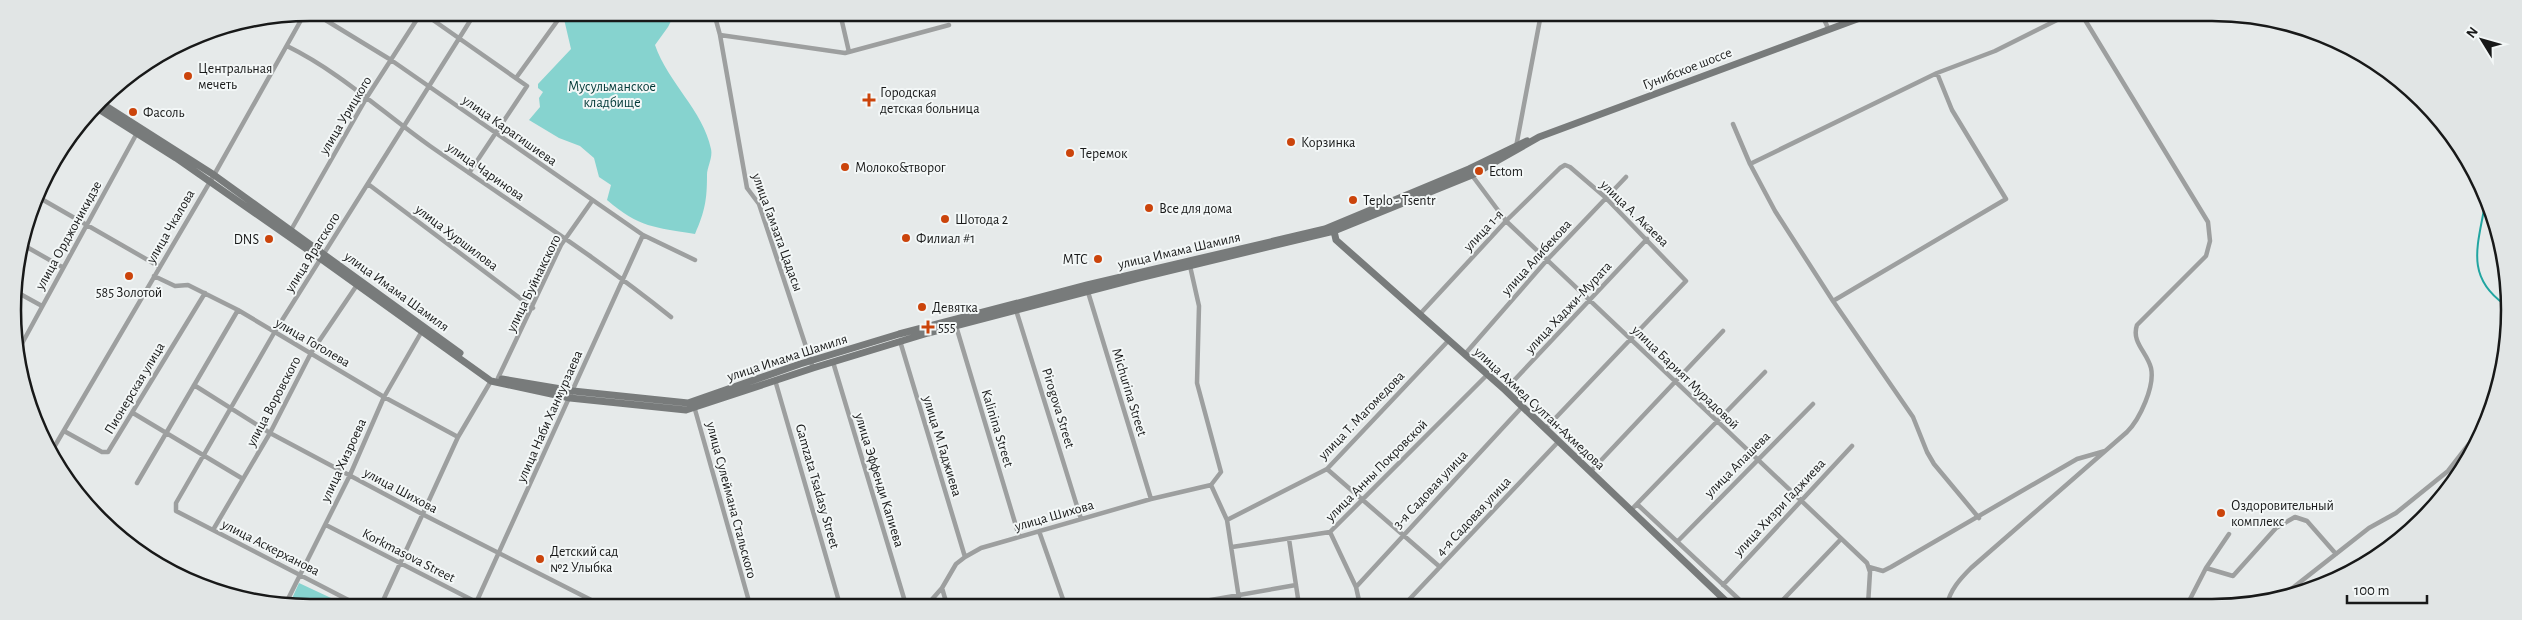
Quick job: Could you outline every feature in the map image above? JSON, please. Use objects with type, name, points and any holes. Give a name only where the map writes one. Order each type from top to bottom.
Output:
[{"type":"main road","name":"Гунибское шоссе","points":[[1517,148],[1539,137],[1850,21]]},
{"type":"main road","name":"улица Имама Шамиля","points":[[106,106],[291,230],[357,285],[423,329]]},
{"type":"main road","name":"улица Имама Шамиля","points":[[102,110],[212,178],[494,380],[572,395],[686,410],[694,405],[774,374],[1138,272],[1325,229],[1470,172]]},
{"type":"main road","name":"улица Имама Шамиля","points":[[694,405],[811,364],[834,362],[1015,307],[1088,292],[1334,231],[1470,172],[1517,148]]},
{"type":"main road","name":"улица Ахмед Султан-Ахмедова","points":[[1334,231],[1336,240],[1505,390],[1724,599]]},
{"type":"street","name":"улица Чкалова","points":[[55,445],[212,178],[301,21]]},
{"type":"street","name":"улица Карагишиева","points":[[328,21],[391,60],[643,235],[695,260]]},
{"type":"street","name":"улица Урицкого","points":[[291,230],[367,97],[417,21]]},
{"type":"street","points":[[434,21],[527,86],[469,173]]},
{"type":"street","name":"улица Ярагского","points":[[175,508],[274,332],[470,21]]},
{"type":"street","points":[[516,78],[557,21]]},
{"type":"street","name":"улица Гамзата Цадасы","points":[[716,21],[747,188],[759,204],[811,364]]},
{"type":"street","points":[[842,21],[849,52]]},
{"type":"street","points":[[1517,148],[1540,21]]},
{"type":"street","points":[[1825,21],[1828,28]]},
{"type":"street","points":[[1750,164],[1937,73],[1995,52],[2055,21]]},
{"type":"street","points":[[1948,599],[1959,580],[1971,568],[2131,428],[2144,410],[2151,368],[2135,338],[2137,325],[2206,256],[2210,241],[2208,222],[2086,21]]},
{"type":"street","points":[[720,35],[849,52],[949,25]]},
{"type":"street","name":"улица Чаринова","points":[[287,46],[318,61],[367,97],[402,126],[624,279],[671,316]]},
{"type":"street","points":[[1833,301],[2006,199],[1952,110],[1937,73]]},
{"type":"street","points":[[1733,124],[1750,164],[1775,211],[1833,301],[1913,417],[1934,464],[1979,518]]},
{"type":"street","name":"улица Орджоникидзе","points":[[23,341],[62,267],[137,133]]},
{"type":"street","name":"улица А. Акаева","points":[[1565,165],[1605,198],[1686,281],[1631,341]]},
{"type":"street","name":"улица 1-я","points":[[1420,314],[1506,221],[1565,165]]},
{"type":"street","name":"улица Барият Мурадовой","points":[[1470,172],[1506,221],[1716,422],[1842,539],[1869,567]]},
{"type":"street","name":"улица Алибекова","points":[[1465,354],[1547,260],[1626,177]]},
{"type":"street","name":"улица Хуршилова","points":[[368,184],[533,308]]},
{"type":"street","points":[[43,200],[160,267]]},
{"type":"street","name":"улица Буйнакского","points":[[384,599],[458,437],[494,380],[533,308],[565,240],[592,201]]},
{"type":"street","name":"улица Наби Ханмурзаева","points":[[477,599],[572,395],[643,235]]},
{"type":"street","name":"улица Хаджи-Мурата","points":[[1505,390],[1647,240]]},
{"type":"street","points":[[28,248],[62,267]]},
{"type":"street","points":[[1190,266],[1199,306],[1197,383],[1221,472],[1211,485],[1227,520],[1239,599]]},
{"type":"street","name":"улица Гоголева","points":[[154,276],[175,286],[188,285],[238,310],[384,397],[458,437]]},
{"type":"street","name":"улица Воровского","points":[[213,530],[270,433],[311,353],[357,285]]},
{"type":"street","name":"Michurina Street","points":[[1088,292],[1151,498]]},
{"type":"street","name":"Пионерская улица","points":[[64,431],[102,452],[108,452],[205,293]]},
{"type":"street","points":[[22,295],[42,306]]},
{"type":"street","name":"Pirogova Street","points":[[1015,307],[1081,518]]},
{"type":"street","points":[[137,482],[238,310]]},
{"type":"street","name":"Kalinina Street","points":[[956,326],[1019,536]]},
{"type":"street","name":"улица Хизроева","points":[[289,598],[350,475],[384,397],[423,329]]},
{"type":"street","points":[[1590,472],[1722,331]]},
{"type":"street","name":"улица Т. Магомедова","points":[[1227,520],[1326,469],[1449,340]]},
{"type":"street","points":[[1545,429],[1631,341]]},
{"type":"street","name":"улица М.Гаджиева","points":[[900,342],[965,557]]},
{"type":"street","name":"улица Эффенди Капиева","points":[[834,362],[904,599]]},
{"type":"street","points":[[1630,511],[1638,505],[1765,372]]},
{"type":"street","name":"Gamzata Tsadasy Street","points":[[774,374],[838,599]]},
{"type":"street","name":"улица Анны Покровской","points":[[1232,547],[1330,532],[1487,375]]},
{"type":"street","name":"улица Шихова","points":[[194,386],[270,433],[424,515],[589,599]]},
{"type":"street","name":"улица Апашева","points":[[1678,541],[1812,404]]},
{"type":"street","name":"улица Сулеймана Стальского","points":[[694,405],[748,599]]},
{"type":"street","name":"3-я Садовая улица","points":[[1356,587],[1522,406]]},
{"type":"street","points":[[133,413],[243,479]]},
{"type":"street","name":"4-я Садовая улица","points":[[1410,599],[1559,442]]},
{"type":"street","name":"улица Хизри Гаджиева","points":[[1723,585],[1799,500],[1852,446]]},
{"type":"street","points":[[1868,599],[1869,567],[1883,571],[1892,568],[2077,459],[2106,450]]},
{"type":"street","points":[[2295,586],[2370,528],[2396,513],[2448,471],[2464,450]]},
{"type":"street","points":[[1326,469],[1440,567]]},
{"type":"street","name":"улица Шихова","points":[[932,599],[942,588],[956,564],[981,548],[1151,498],[1211,485]]},
{"type":"street","points":[[1638,505],[1738,599]]},
{"type":"street","name":"улица Аскерханова","points":[[175,508],[176,512],[346,599]]},
{"type":"street","points":[[2206,568],[2233,576],[2276,528],[2295,517],[2307,521],[2336,554]]},
{"type":"street","name":"Korkmasova Street","points":[[326,524],[466,599]]},
{"type":"street","points":[[1039,531],[1063,599]]},
{"type":"street","points":[[1330,532],[1356,587],[1359,599]]},
{"type":"street","points":[[2190,599],[2206,568],[2229,534]]},
{"type":"street","points":[[1289,539],[1298,599]]},
{"type":"street","points":[[1784,599],[1842,539]]},
{"type":"street","points":[[1216,599],[1296,585]]},
{"type":"street","points":[[942,588],[945,599]]},
{"type":"green space","name":"Мусульманское кладбище","points":[[564,21],[671,21],[655,45],[668,72],[701,122],[711,149],[711,159],[707,172],[705,205],[695,234],[648,225],[629,216],[607,200],[611,185],[599,177],[594,158],[580,146],[559,138],[529,120],[540,107],[539,98],[543,92],[538,88],[538,84],[571,49]]},
{"type":"green space","points":[[299,583],[333,599],[310,599],[292,598]]},
{"type":"waterway","points":[[2483,213],[2478,246],[2477,259],[2479,271],[2484,282],[2501,301]]},
{"type":"place","name":"Центральная мечеть","points":[[188,76]]},
{"type":"place","name":"Городская детская больница","points":[[869,100]]},
{"type":"place","name":"Фасоль","points":[[133,112]]},
{"type":"place","name":"Корзинка","points":[[1291,142]]},
{"type":"place","name":"Теремок","points":[[1070,153]]},
{"type":"place","name":"Молоко&творог","points":[[845,167]]},
{"type":"place","name":"Ectom","points":[[1479,171]]},
{"type":"place","name":"Teplo - Tsentr","points":[[1353,200]]},
{"type":"place","name":"Все для дома","points":[[1149,208]]},
{"type":"place","name":"Шотода 2","points":[[945,219]]},
{"type":"place","name":"Филиал #1","points":[[906,238]]},
{"type":"place","name":"DNS","points":[[269,239]]},
{"type":"place","name":"МТС","points":[[1098,259]]},
{"type":"place","name":"585 Золотой","points":[[129,276]]},
{"type":"place","name":"Девятка","points":[[922,307]]},
{"type":"place","name":"555","points":[[928,327]]},
{"type":"place","name":"Оздоровительный комплекс","points":[[2221,513]]},
{"type":"place","name":"Детский сад №2 Улыбка","points":[[540,559]]}]
